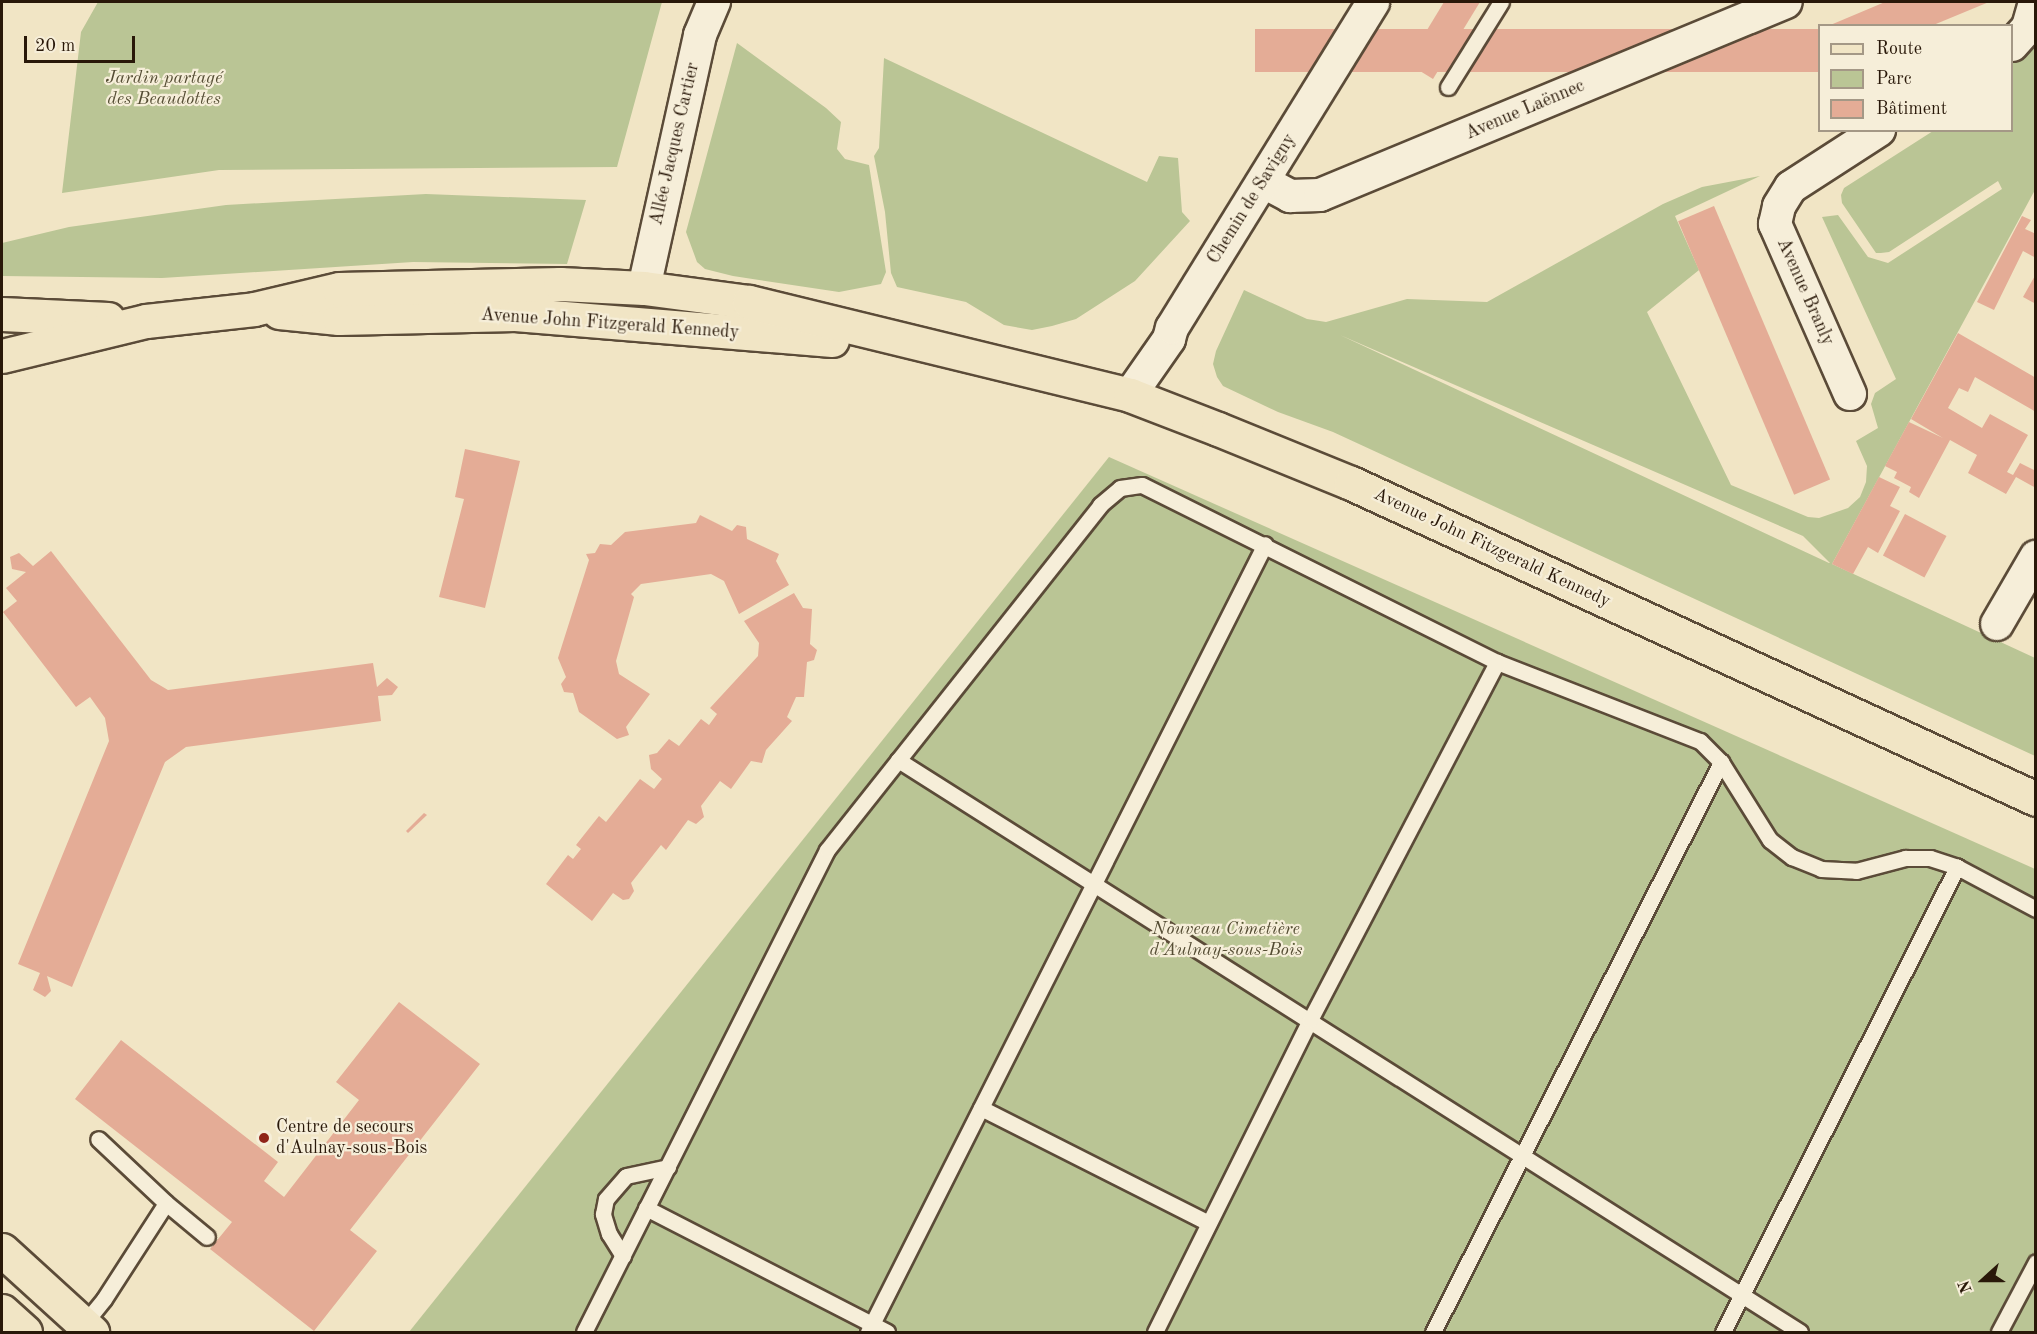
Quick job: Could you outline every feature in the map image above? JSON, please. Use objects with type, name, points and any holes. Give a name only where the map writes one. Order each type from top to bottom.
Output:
[{"type":"main road","name":"Avenue John Fitzgerald Kennedy","points":[[2,356],[146,321],[254,309],[339,289],[514,284],[644,288],[749,302],[1130,395],[1351,483],[2036,799]]},
{"type":"main road","name":"Avenue John Fitzgerald Kennedy","points":[[254,309],[339,318],[536,315],[930,348]]},
{"type":"main road","name":"Avenue John Fitzgerald Kennedy","points":[[2,314],[146,321]]},
{"type":"main road","points":[[2,1250],[87,1329]]},
{"type":"main road","points":[[2,1311],[25,1332]]},
{"type":"street","name":"Allée Jacques Cartier","points":[[644,288],[700,35],[714,2]]},
{"type":"street","name":"Chemin de Savigny","points":[[1130,395],[1374,2]]},
{"type":"street","name":"Avenue Laënnec","points":[[1264,182],[1290,196],[1320,195],[1786,2]]},
{"type":"street","points":[[2013,44],[2028,27],[2035,2]]},
{"type":"street","name":"Avenue Branly","points":[[1850,394],[1775,224],[1779,206],[1791,187],[1876,132]]},
{"type":"street","points":[[1997,624],[2036,557]]},
{"type":"lane","points":[[1448,87],[1501,2]]},
{"type":"lane","points":[[584,1332],[826,850],[1100,505],[1119,488],[1142,485],[1265,544],[1497,662],[1700,741],[1721,762],[1764,832],[1792,857],[1821,869],[1856,871],[1905,858],[1930,858],[1957,867],[2036,909]]},
{"type":"lane","points":[[870,1329],[1265,544]]},
{"type":"lane","points":[[1155,1332],[1310,1020],[1497,662]]},
{"type":"lane","points":[[898,760],[1523,1154],[1741,1297],[1800,1332]]},
{"type":"lane","points":[[1433,1332],[1721,762]]},
{"type":"lane","points":[[1723,1332],[1957,867]]},
{"type":"lane","points":[[981,1108],[1209,1223]]},
{"type":"lane","points":[[98,1139],[166,1203],[207,1237]]},
{"type":"lane","points":[[623,1256],[609,1234],[603,1214],[606,1199],[626,1176],[668,1167]]},
{"type":"lane","points":[[87,1329],[166,1203]]},
{"type":"lane","points":[[646,1209],[870,1329],[887,1332]]},
{"type":"lane","points":[[1999,1332],[2036,1262]]},
{"type":"green space","name":"Jardin partagé des Beaudottes","points":[[98,2],[662,2],[617,167],[219,170],[62,193],[81,32]]},
{"type":"green space","points":[[2035,38],[2035,190],[1832,564],[2035,658],[2035,756],[1333,432],[1278,412],[1223,386],[1213,364],[1216,351],[1244,290],[1307,319],[1326,322],[1407,299],[1487,302],[1663,204],[1702,187],[1760,176],[1675,216],[1699,270],[1647,312],[1731,485],[1808,517],[1819,518],[1848,508],[1860,497],[1866,482],[1867,466],[1856,441],[1878,428],[1871,404],[1875,393],[1896,379],[1822,217],[1838,215],[1868,257],[1888,263],[2002,189],[1998,181],[1889,252],[1876,253],[1842,203],[1841,195],[1844,188],[1931,132],[2013,132],[2013,61]],"holes":[[[1340,335],[1803,536],[1830,563]]]},
{"type":"green space","points":[[737,43],[826,108],[841,122],[837,149],[845,159],[869,165],[886,272],[881,284],[839,292],[733,276],[705,269],[697,262],[686,232]]},
{"type":"green space","points":[[884,58],[1147,182],[1159,156],[1178,158],[1182,212],[1190,221],[1135,281],[1076,319],[1052,326],[1032,330],[1004,325],[966,302],[897,287],[891,273],[885,212],[874,156],[879,148]]},
{"type":"green space","points":[[426,194],[586,200],[567,264],[413,262],[162,278],[2,276],[2,243],[69,227],[226,205]]},
{"type":"green space","name":"Nouveau Cimetière d'Aulnay-sous-Bois","points":[[1109,457],[2035,869],[2035,1332],[409,1332]]},
{"type":"building","points":[[1444,2],[1480,2],[1433,79],[1407,63]]},
{"type":"building","points":[[1885,2],[1989,2],[1936,24],[1833,24]]},
{"type":"building","points":[[1255,29],[1818,29],[1818,72],[1255,72]]},
{"type":"building","points":[[1714,206],[1830,479],[1794,495],[1678,221]]},
{"type":"building","points":[[2022,216],[2031,220],[2025,229],[2036,234],[2036,258],[2023,251],[1994,310],[1977,302]]},
{"type":"building","points":[[2036,274],[2036,304],[2023,297]]},
{"type":"building","points":[[1958,333],[2036,378],[2036,412],[1975,377],[1968,392],[1959,388],[1948,408],[1982,428],[1990,414],[2028,435],[2007,472],[2013,475],[2020,463],[2036,471],[2036,488],[2016,477],[2006,494],[1968,473],[1977,455],[1950,440],[1919,498],[1909,492],[1911,487],[1894,478],[1897,472],[1885,466],[1909,422],[1943,438],[1911,419]]},
{"type":"building","points":[[465,449],[520,461],[485,608],[439,597],[464,499],[455,497]]},
{"type":"building","points":[[1879,477],[1900,487],[1890,506],[1900,511],[1878,553],[1868,547],[1853,574],[1832,564]]},
{"type":"building","points":[[1905,514],[1946,536],[1924,578],[1883,555]]},
{"type":"building","points":[[700,515],[732,531],[737,525],[746,527],[747,539],[779,554],[776,561],[789,585],[739,614],[724,581],[711,574],[641,584],[631,594],[634,597],[616,661],[619,674],[650,694],[626,727],[629,735],[617,739],[579,712],[573,693],[564,692],[561,684],[566,677],[558,658],[589,560],[586,554],[595,553],[600,544],[611,545],[625,532],[696,523]]},
{"type":"building","points":[[51,551],[151,680],[168,690],[373,663],[377,687],[387,678],[398,687],[392,695],[378,696],[381,721],[186,747],[165,762],[72,987],[47,976],[51,991],[45,997],[33,990],[40,973],[18,964],[109,741],[105,718],[90,697],[76,707],[3,612],[17,601],[6,588],[26,572],[12,569],[10,557],[19,553],[33,566]]},
{"type":"building","points":[[794,593],[803,608],[812,609],[810,644],[817,650],[814,660],[807,662],[804,697],[796,697],[787,717],[792,721],[766,750],[762,763],[751,761],[731,789],[720,781],[701,806],[704,817],[696,824],[688,820],[666,850],[661,845],[631,883],[634,891],[629,899],[623,900],[613,893],[592,921],[546,884],[568,855],[573,859],[581,849],[576,845],[599,816],[606,822],[640,779],[654,789],[662,779],[651,769],[649,755],[657,753],[669,739],[679,746],[701,719],[709,725],[717,714],[710,708],[758,656],[759,643],[744,621]]},
{"type":"building","points":[[424,813],[427,815],[408,833],[406,831]]},
{"type":"building","points":[[399,1002],[480,1064],[350,1230],[377,1251],[314,1331],[210,1249],[232,1222],[75,1099],[121,1040],[278,1162],[264,1181],[284,1197],[359,1100],[336,1082]]},
{"type":"place","name":"Centre de secours d'Aulnay-sous-Bois","points":[[264,1138]]}]
